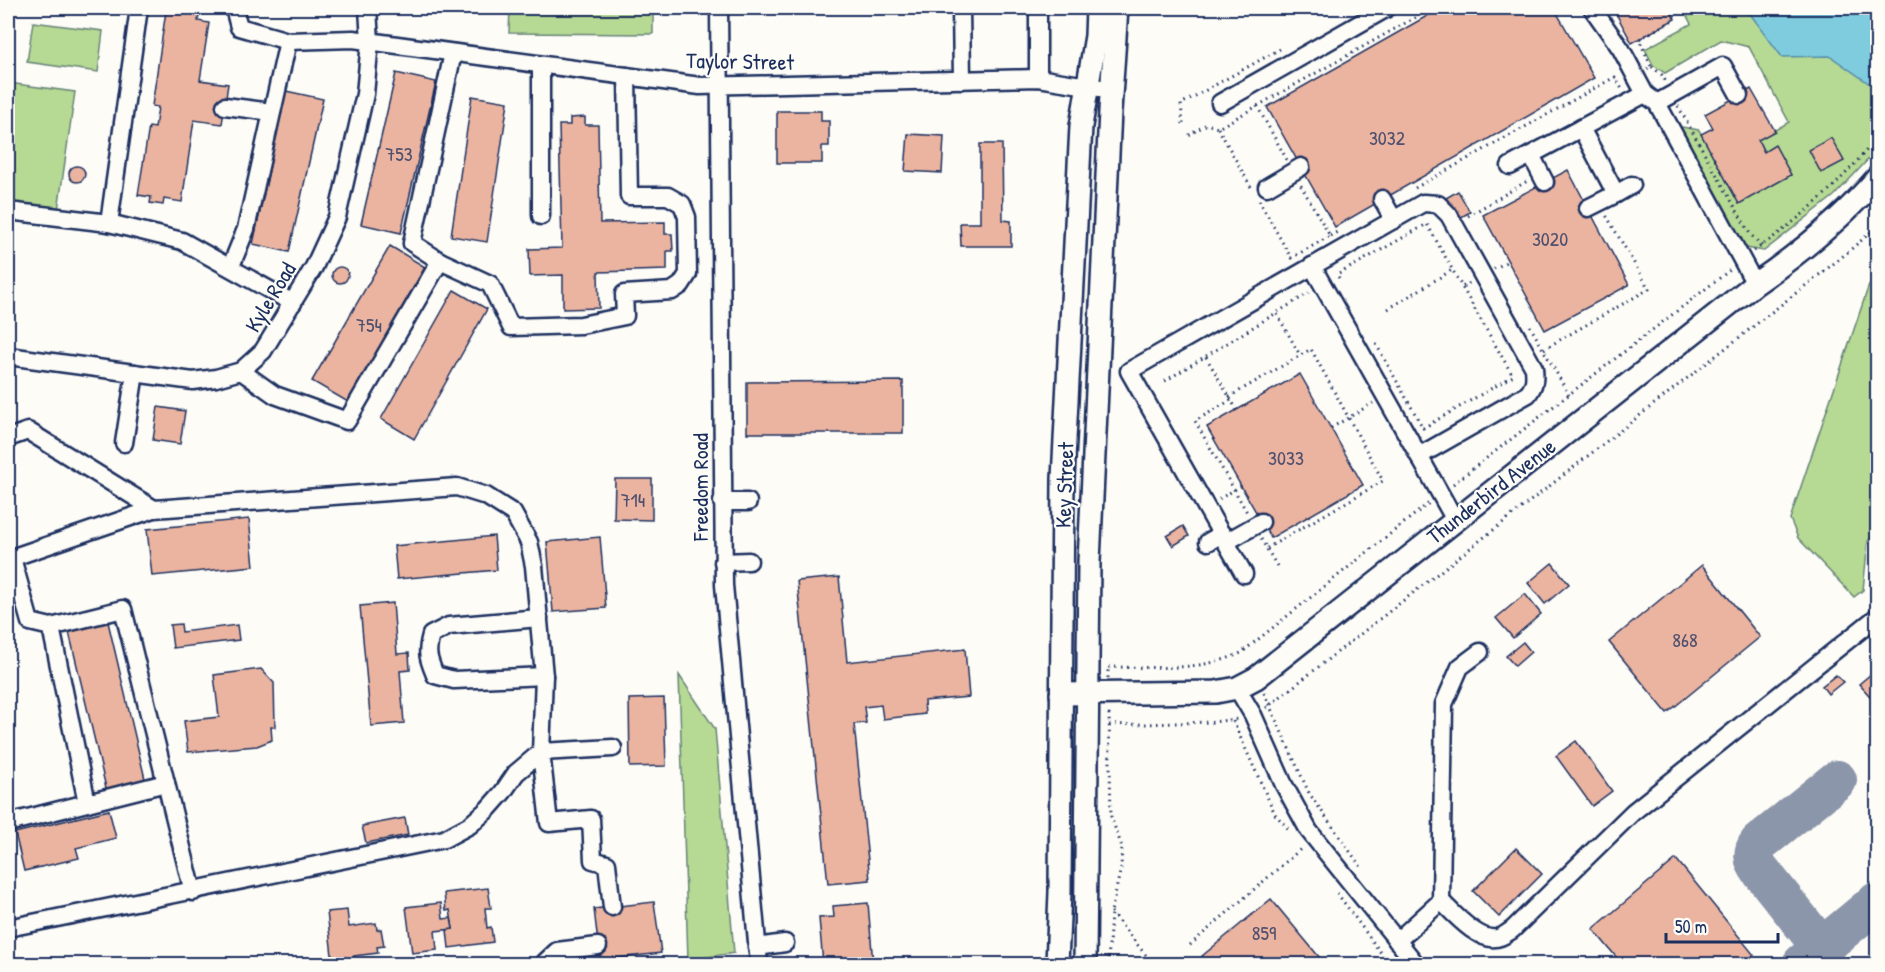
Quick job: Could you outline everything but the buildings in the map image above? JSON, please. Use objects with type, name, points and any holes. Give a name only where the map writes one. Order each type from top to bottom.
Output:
[{"type":"main road","name":"Key Street","points":[[1057,964],[1060,892],[1063,479],[1081,126],[1096,36],[1097,8]]},
{"type":"main road","name":"Key Street","points":[[1085,964],[1099,694],[1092,491],[1117,8]]},
{"type":"main road","name":"Thunderbird Avenue","points":[[1061,694],[1216,692],[1237,688],[1256,678],[1755,284],[1794,258],[1844,213],[1878,177]]},
{"type":"street","points":[[110,223],[139,8]]},
{"type":"street","name":"Taylor Street","points":[[234,8],[239,27],[288,41],[353,39],[700,86],[1038,78],[1112,90]]},
{"type":"street","name":"Kyle Road","points":[[8,356],[193,381],[241,371],[263,351],[314,267],[337,217],[365,94],[370,42],[368,8]]},
{"type":"street","name":"Freedom Road","points":[[719,8],[723,562],[759,964]]},
{"type":"street","points":[[961,8],[962,80]]},
{"type":"street","points":[[1038,8],[1038,78]]},
{"type":"street","points":[[1220,103],[1387,8]]},
{"type":"street","points":[[1592,8],[1651,98],[1755,284]]},
{"type":"street","points":[[231,266],[246,229],[288,41]]},
{"type":"street","points":[[453,53],[412,243],[440,261],[490,284],[511,327],[581,325],[625,316],[624,294],[672,291],[681,285],[688,274],[687,217],[682,204],[668,196],[629,196],[627,76]]},
{"type":"street","points":[[541,65],[541,216]]},
{"type":"street","points":[[1510,166],[1629,102],[1651,98],[1724,66],[1739,95]]},
{"type":"street","points":[[225,106],[272,112]]},
{"type":"street","points":[[1581,128],[1616,194]]},
{"type":"street","points":[[1531,155],[1543,177]]},
{"type":"street","points":[[1267,187],[1300,167]]},
{"type":"street","points":[[1594,206],[1632,185]]},
{"type":"street","points":[[1244,574],[1219,539],[1206,506],[1129,371],[1312,266],[1387,208],[1423,203],[1438,204],[1449,215],[1534,368],[1534,387],[1528,394],[1419,456]]},
{"type":"street","points":[[8,211],[110,223],[182,241],[231,266],[293,303]]},
{"type":"street","points":[[241,371],[275,395],[347,421],[440,261]]},
{"type":"street","points":[[1312,266],[1455,520]]},
{"type":"street","points":[[124,443],[135,373]]},
{"type":"street","points":[[8,438],[28,431],[154,509]]},
{"type":"street","points":[[193,892],[123,609],[51,627],[30,622],[10,559],[154,509],[457,487],[486,496],[513,513],[529,542],[534,566],[544,676],[541,752],[549,823],[591,819],[593,860],[607,864],[612,907]]},
{"type":"street","points":[[722,502],[748,501]]},
{"type":"street","points":[[1219,539],[1258,524]]},
{"type":"street","points":[[723,562],[749,561]]},
{"type":"street","points":[[1441,901],[1472,930],[1484,937],[1498,939],[1512,930],[1633,812],[1878,616]]},
{"type":"street","points":[[539,618],[449,626],[431,635],[427,650],[435,675],[454,680],[544,676]]},
{"type":"street","points":[[51,627],[87,803]]},
{"type":"street","points":[[1397,941],[1441,901],[1444,704],[1460,667],[1480,652]]},
{"type":"street","points":[[1237,688],[1253,715],[1284,785],[1308,831],[1416,964]]},
{"type":"street","points":[[8,927],[193,892],[444,839],[470,825],[488,809],[516,773],[541,752],[613,748]]},
{"type":"street","points":[[8,822],[166,783]]},
{"type":"street","points":[[757,947],[785,943]]},
{"type":"street","points":[[543,964],[557,951],[598,946]]},
{"type":"path","points":[[1190,135],[1207,124],[1218,128],[1432,8]]},
{"type":"path","points":[[1650,66],[1639,39],[1675,19],[1669,8]]},
{"type":"path","points":[[1183,124],[1181,104],[1283,47]]},
{"type":"path","points":[[1387,208],[1615,77],[1629,102]]},
{"type":"path","points":[[1108,964],[1111,912],[1121,868],[1122,847],[1111,817],[1109,725],[1099,694],[1108,667],[1203,666],[1225,661],[1241,653],[1440,494],[1812,206],[1856,164],[1878,136]]},
{"type":"path","points":[[1473,226],[1467,215],[1543,177]]},
{"type":"path","points":[[1544,350],[1649,289],[1594,206]]},
{"type":"path","points":[[1343,286],[1337,275],[1426,224],[1513,376],[1423,428],[1371,336]]},
{"type":"path","points":[[1366,876],[1310,793],[1271,705],[1496,526],[1833,264],[1878,226]]},
{"type":"path","points":[[1330,236],[1339,231]]},
{"type":"path","points":[[1462,287],[1508,261]]},
{"type":"path","points":[[1388,309],[1452,270]]},
{"type":"path","points":[[1165,381],[1310,292]]},
{"type":"path","points":[[1277,314],[1300,355]]},
{"type":"path","points":[[1526,319],[1569,394]]},
{"type":"path","points":[[1266,548],[1383,481],[1311,349],[1195,421],[1234,490],[1258,524],[1266,548],[1277,566]]},
{"type":"path","points":[[1206,357],[1237,410]]},
{"type":"path","points":[[1331,428],[1374,402],[1378,408]]},
{"type":"path","points":[[1206,506],[1241,486]]},
{"type":"path","points":[[1109,725],[1233,721],[1275,814],[1290,831]]},
{"type":"path","points":[[1190,945],[1303,847],[1298,840]]},
{"type":"path","points":[[1336,892],[1389,964]]},
{"type":"path","points":[[1111,912],[1153,964]]},
{"type":"green space","points":[[510,8],[653,8],[653,34],[509,33]]},
{"type":"green space","points":[[1683,8],[1877,8],[1877,150],[1834,196],[1764,251],[1746,248],[1676,126],[1699,130],[1739,203],[1791,175],[1775,146],[1764,152],[1758,140],[1789,122],[1749,47],[1721,40],[1665,73],[1653,65],[1645,49],[1691,24]]},
{"type":"green space","points":[[33,22],[103,31],[98,72],[27,62]]},
{"type":"green space","points":[[8,83],[75,92],[57,217],[8,211]]},
{"type":"green space","points":[[1877,276],[1877,532],[1868,541],[1863,590],[1854,597],[1798,538],[1790,519],[1869,285]]},
{"type":"green space","points":[[679,675],[715,729],[734,953],[688,960]]},
{"type":"water","points":[[1729,8],[1877,8],[1877,89],[1830,56],[1782,57],[1751,15]]},
{"type":"taxiway","points":[[1822,948],[1760,870],[1754,853],[1759,843],[1837,780]]},
{"type":"taxiway","points":[[1802,964],[1878,901]]}]
